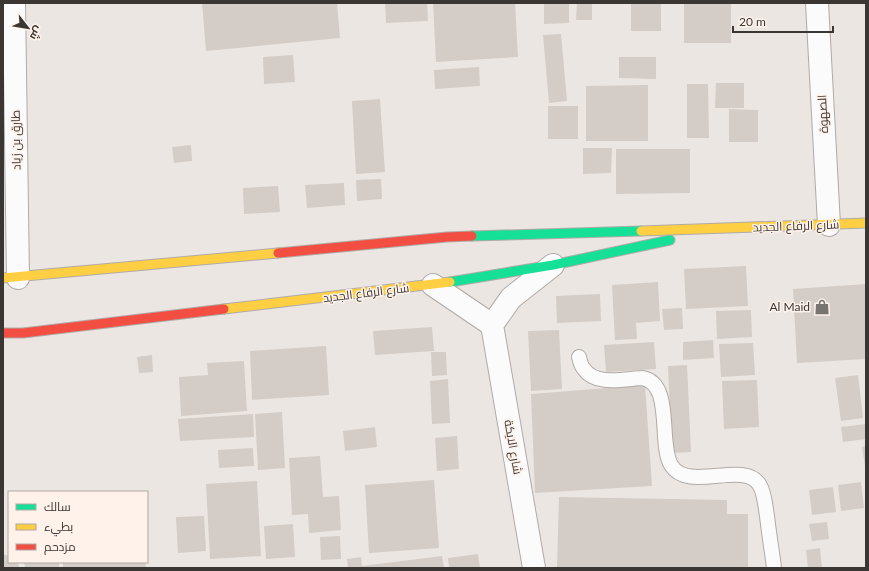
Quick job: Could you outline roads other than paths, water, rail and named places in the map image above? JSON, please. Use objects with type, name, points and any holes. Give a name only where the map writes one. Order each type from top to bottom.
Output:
[{"type":"street","name":"طارق بن زياد","points":[[10,278],[14,3]]},
{"type":"street","name":"الصهوة","points":[[817,3],[829,225]]},
{"type":"street","name":"شارع الرفاع الجديد","points":[[10,278],[447,237],[866,223]]},
{"type":"street","name":"شارع الرفاع الجديد","points":[[3,333],[23,332],[433,285],[553,265],[726,228]]},
{"type":"street","points":[[433,285],[492,325],[510,298],[553,265]]},
{"type":"street","name":"شارع الايكة","points":[[492,325],[534,568]]},
{"type":"lane","points":[[579,357],[583,369],[592,377],[605,380],[647,378],[656,386],[661,398],[667,454],[672,466],[682,474],[702,477],[737,474],[750,476],[759,483],[764,495],[774,568]]},
{"type":"place","name":"Al Maid","points":[[822,307]]}]
